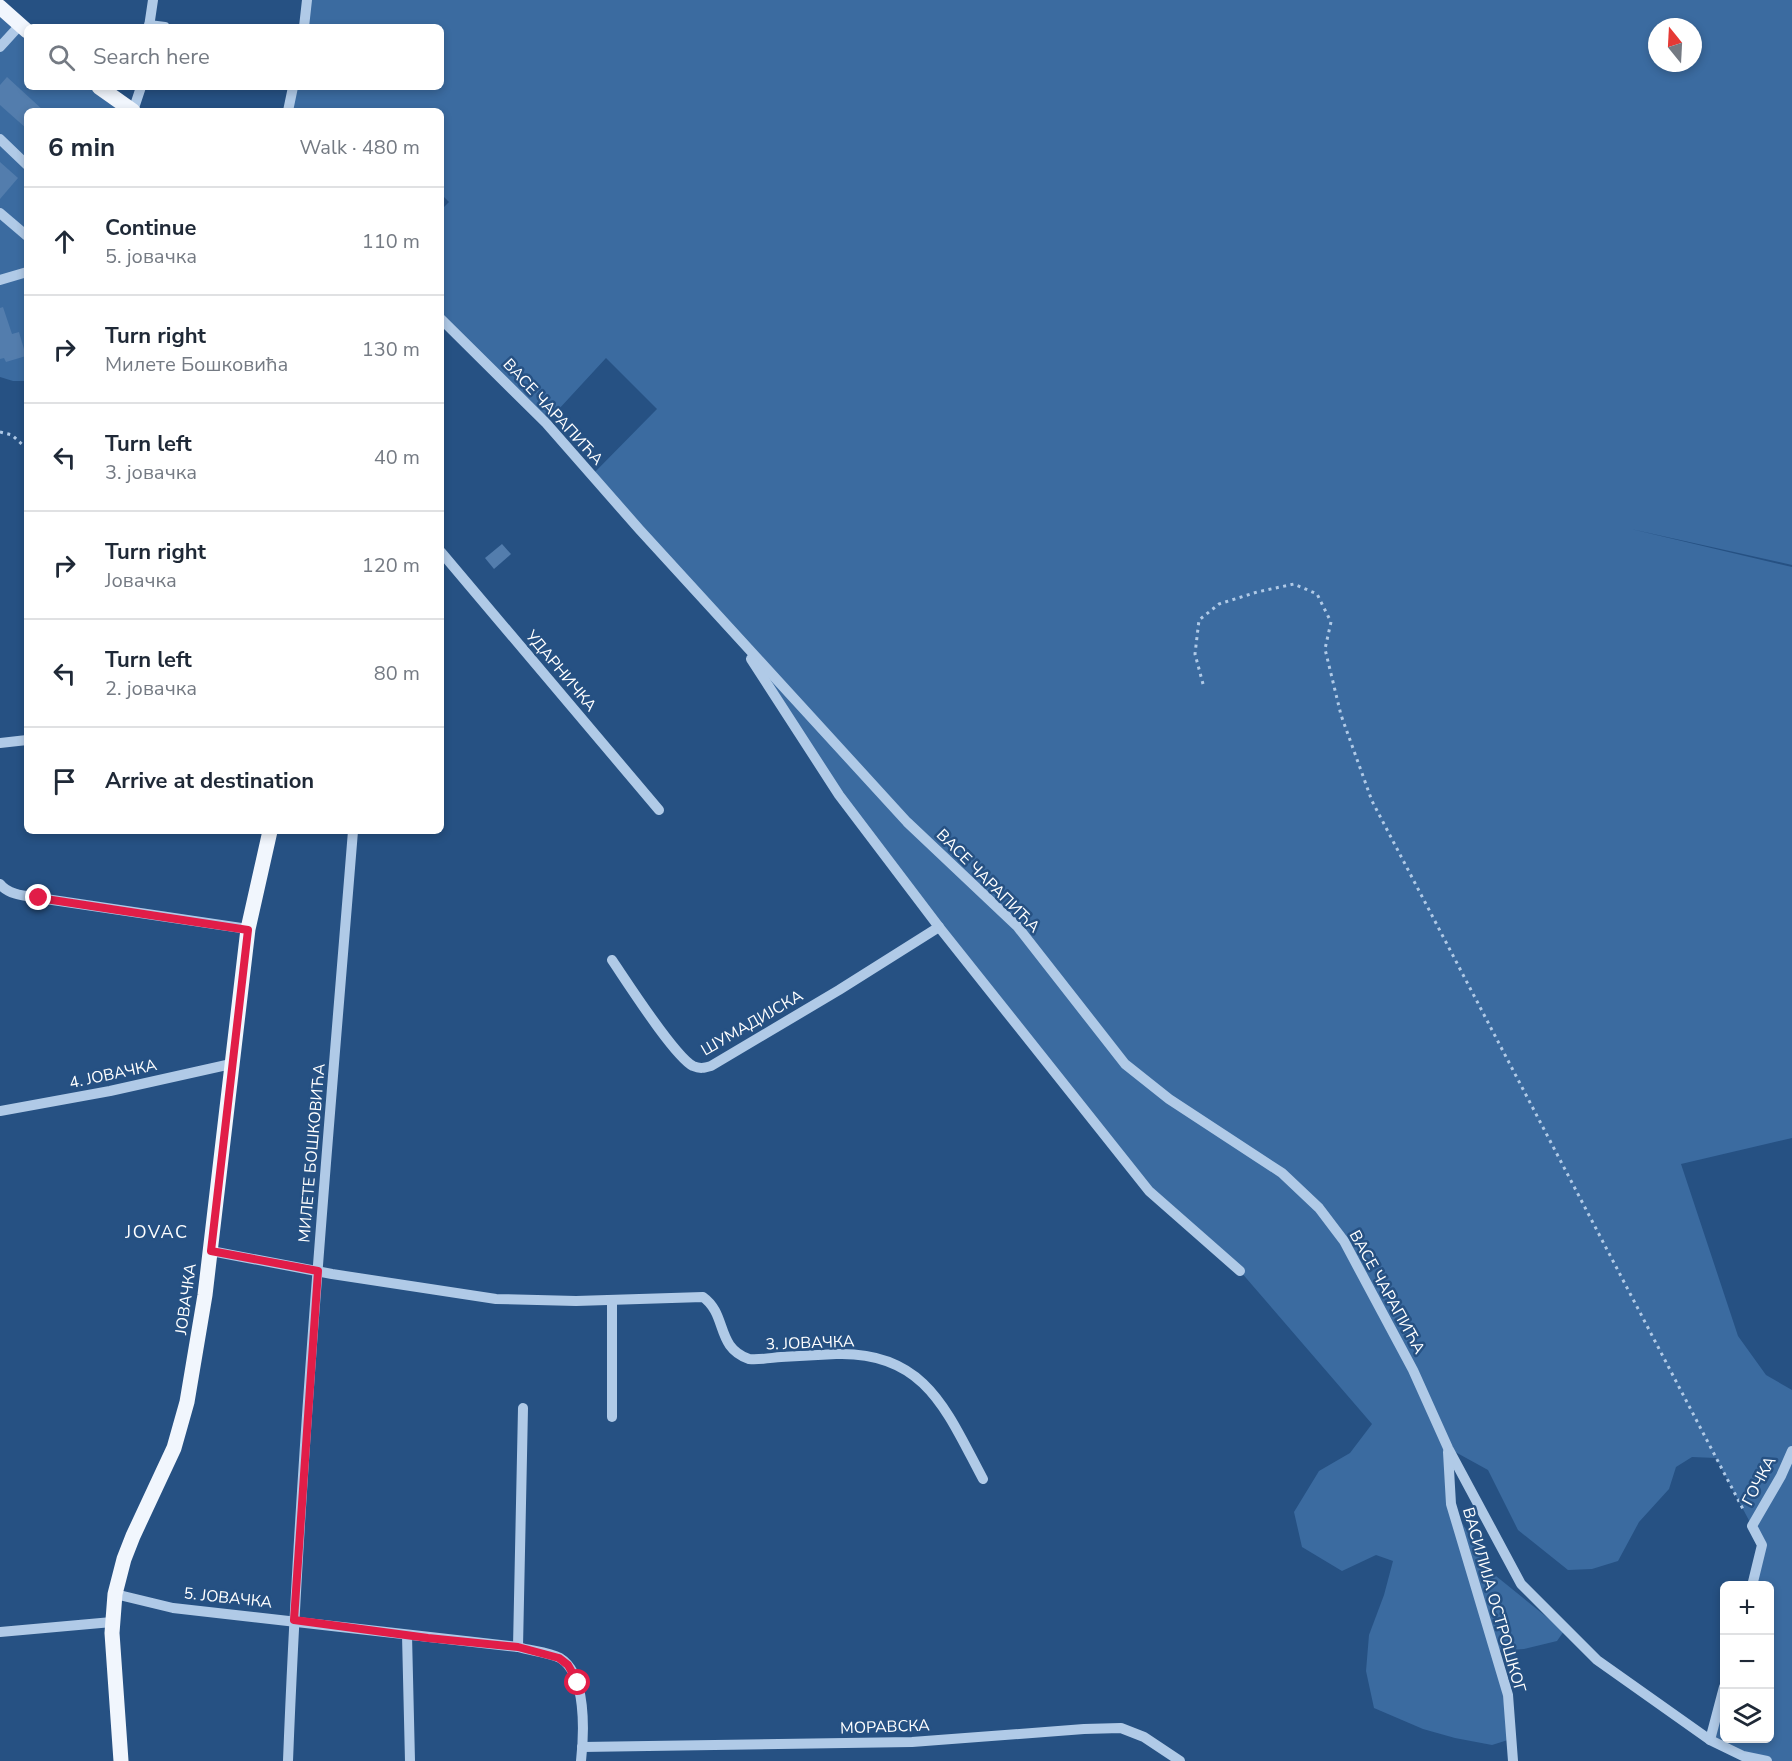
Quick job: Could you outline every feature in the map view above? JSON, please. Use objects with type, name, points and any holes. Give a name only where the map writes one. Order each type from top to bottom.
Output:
[{"type":"main road","points":[[0,7],[23,28]]},
{"type":"main road","points":[[103,90],[129,108]]},
{"type":"main road","name":"ЈОВАЧКА","points":[[121,1761],[112,1622],[115,1594],[127,1551],[178,1434],[196,1353],[211,1251],[248,930],[269,834]]},
{"type":"street","points":[[149,24],[153,0]]},
{"type":"street","points":[[304,24],[308,0]]},
{"type":"street","points":[[0,47],[23,28]]},
{"type":"street","points":[[134,108],[140,90]]},
{"type":"street","points":[[289,108],[292,90]]},
{"type":"street","points":[[0,139],[24,162]]},
{"type":"street","points":[[0,213],[24,230]]},
{"type":"street","points":[[0,280],[24,273]]},
{"type":"street","name":"ВАСЕ ЧАРАПИЋА","points":[[444,322],[546,423],[639,529],[907,822],[1017,926],[1125,1064],[1169,1099],[1282,1173],[1319,1208],[1344,1241],[1413,1370],[1448,1448],[1521,1584],[1597,1660],[1710,1740],[1743,1758]]},
{"type":"street","name":"УДАРНИЧКА","points":[[444,556],[659,810]]},
{"type":"street","points":[[735,633],[839,795],[939,927],[1149,1191],[1240,1271]]},
{"type":"street","points":[[0,743],[24,740]]},
{"type":"street","name":"МИЛЕТЕ БОШКОВИЋА","points":[[288,1761],[294,1620],[318,1271],[353,834]]},
{"type":"street","points":[[0,884],[3,889],[16,894],[248,930]]},
{"type":"street","name":"ШУМАДИЈСКА","points":[[612,960],[684,1058],[691,1065],[701,1069],[711,1066],[839,990],[939,927]]},
{"type":"street","name":"4. ЈОВАЧКА","points":[[0,1111],[110,1091],[231,1064]]},
{"type":"street","name":"3. ЈОВАЧКА","points":[[211,1251],[318,1271],[496,1299],[612,1300],[703,1297],[716,1311],[729,1346],[741,1356],[749,1359],[844,1354],[883,1360],[897,1365],[921,1380],[931,1390],[983,1479]]},
{"type":"street","points":[[612,1300],[612,1417]]},
{"type":"street","points":[[518,1647],[523,1408]]},
{"type":"street","name":"ВАСИЛИЈА ОСТРОШКОГ","points":[[1448,1448],[1452,1504],[1508,1695],[1513,1761]]},
{"type":"street","name":"ГОЧКА","points":[[1752,1526],[1781,1476],[1792,1451]]},
{"type":"street","points":[[1752,1526],[1762,1545],[1753,1581]]},
{"type":"street","name":"5. ЈОВАЧКА","points":[[115,1594],[165,1606],[518,1647],[559,1658],[575,1674],[580,1696],[581,1761]]},
{"type":"street","points":[[0,1632],[112,1622]]},
{"type":"street","points":[[407,1635],[410,1761]]},
{"type":"street","points":[[1710,1740],[1724,1689]]},
{"type":"street","name":"МОРАВСКА","points":[[582,1748],[912,1742],[1121,1728],[1144,1737],[1180,1761]]},
{"type":"street","points":[[1743,1758],[1767,1761]]},
{"type":"path","points":[[0,432],[12,435],[24,446]]},
{"type":"path","points":[[1203,684],[1195,654],[1199,620],[1219,604],[1257,592],[1294,584],[1317,594],[1331,622],[1325,649],[1341,715],[1372,801],[1752,1526]]},
{"type":"shaded area","points":[[307,0],[1792,0],[1792,565],[1631,529],[1792,567],[1792,1138],[1681,1164],[1738,1336],[1766,1375],[1792,1390],[1792,1761],[1767,1761],[1710,1740],[1720,1702],[1720,1743],[1774,1743],[1774,1581],[1753,1581],[1762,1545],[1716,1458],[1692,1457],[1676,1467],[1669,1489],[1639,1522],[1618,1561],[1592,1569],[1568,1570],[1518,1530],[1488,1470],[1448,1448],[1451,1504],[1491,1572],[1564,1631],[1557,1641],[1524,1649],[1495,1651],[1511,1739],[1492,1745],[1455,1738],[1423,1729],[1374,1708],[1366,1671],[1369,1635],[1384,1595],[1393,1561],[1376,1555],[1342,1571],[1302,1547],[1294,1512],[1319,1471],[1350,1453],[1372,1424],[1240,1271],[1149,1191],[839,795],[735,633],[592,475],[657,409],[606,358],[546,423],[444,322],[444,207],[449,202],[444,197],[444,108],[289,108],[292,90],[444,90],[444,24],[304,24]]},
{"type":"shaded area","points":[[0,7],[24,28],[24,90],[103,90],[129,108],[24,108],[24,381],[13,381],[0,377]]},
{"type":"building","points":[[7,77],[41,108],[24,108],[24,126],[0,105],[0,85]]},
{"type":"building","points":[[0,162],[18,178],[0,199]]},
{"type":"building","points":[[3,307],[12,334],[19,332],[24,349],[24,357],[6,362],[4,358],[0,359],[0,308]]},
{"type":"building","points":[[502,544],[511,554],[494,569],[485,558]]},
{"type":"district","name":"JOVAC","points":[[157,1232]]},
{"type":"route","points":[[39,898],[248,930],[211,1251],[318,1271],[294,1620],[428,1638],[518,1647],[559,1658],[575,1674],[578,1683]]}]
